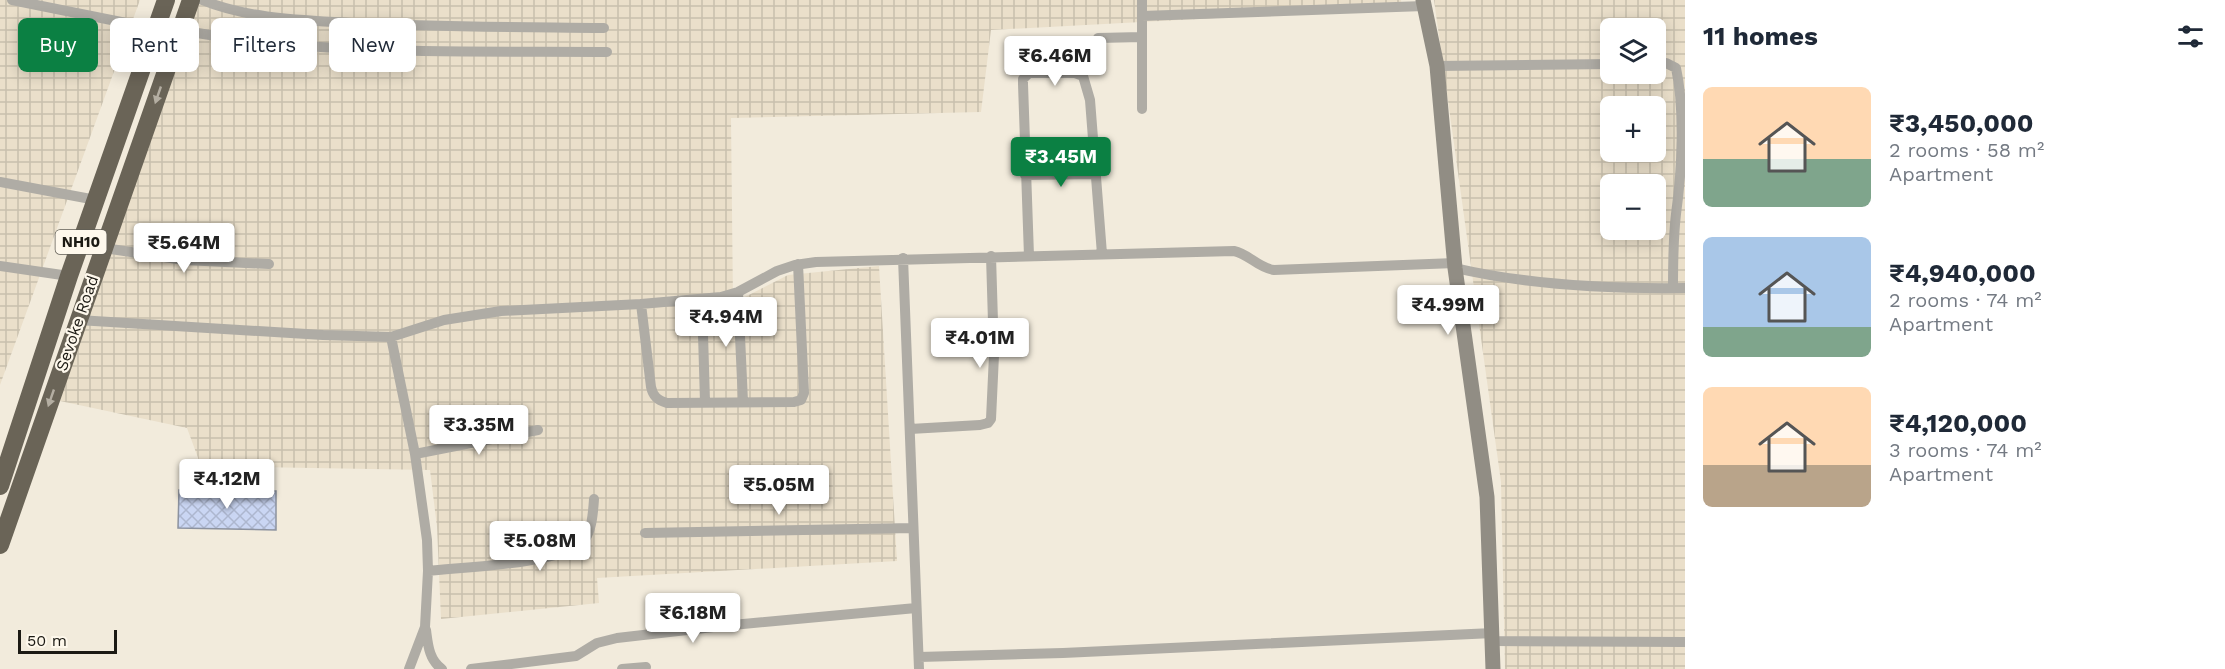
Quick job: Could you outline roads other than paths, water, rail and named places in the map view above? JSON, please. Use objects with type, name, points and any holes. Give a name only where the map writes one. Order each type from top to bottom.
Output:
[{"type":"highway","name":"Sevoke Road","points":[[160,18],[166,0]]},
{"type":"highway","name":"Sevoke Road","points":[[184,18],[191,0]]},
{"type":"highway","name":"Sevoke Road","points":[[0,486],[69,276],[141,72]]},
{"type":"highway","name":"Sevoke Road","points":[[0,545],[165,72]]},
{"type":"street","points":[[12,0],[110,20]]},
{"type":"street","points":[[202,0],[244,12],[303,20],[440,27],[604,28]]},
{"type":"street","points":[[1142,0],[1142,109]]},
{"type":"street","points":[[1142,16],[1424,3],[1437,66],[1455,266],[1487,497],[1493,669]]},
{"type":"street","points":[[199,33],[229,39],[344,50],[607,52]]},
{"type":"street","points":[[1098,38],[1142,37]]},
{"type":"street","points":[[1437,66],[1600,63]]},
{"type":"street","points":[[1666,63],[1676,68],[1684,98],[1683,160],[1674,239],[1673,288]]},
{"type":"street","points":[[1029,256],[1023,79],[1029,73],[1075,73],[1083,76],[1090,100],[1102,254]]},
{"type":"street","points":[[1025,175],[1096,174]]},
{"type":"street","points":[[0,182],[96,200]]},
{"type":"street","points":[[104,248],[184,260],[269,264]]},
{"type":"street","points":[[78,320],[323,335],[390,336],[444,320],[501,311],[641,304],[721,297],[738,292],[798,264],[816,262],[1234,251],[1241,252],[1261,266],[1274,270],[1455,266],[1489,276],[1553,283],[1685,288]]},
{"type":"street","points":[[910,429],[988,423],[992,418],[994,355],[991,256]]},
{"type":"street","points":[[903,258],[919,669]]},
{"type":"street","points":[[641,304],[653,395],[658,400],[666,403],[794,402],[803,398],[798,264]]},
{"type":"street","points":[[0,266],[69,276]]},
{"type":"street","points":[[738,292],[742,402]]},
{"type":"street","points":[[702,300],[705,402]]},
{"type":"street","points":[[390,336],[415,454],[427,540],[425,627],[431,656],[435,664],[442,669]]},
{"type":"street","points":[[415,454],[538,430]]},
{"type":"street","points":[[428,570],[518,561],[571,550],[583,542],[588,535],[594,500]]},
{"type":"street","points":[[645,533],[913,528]]},
{"type":"street","points":[[471,669],[576,656],[597,643],[617,638],[916,608]]},
{"type":"street","points":[[410,669],[425,627]]},
{"type":"street","points":[[919,657],[1493,637],[1685,642]]},
{"type":"street","points":[[622,669],[646,667]]}]
